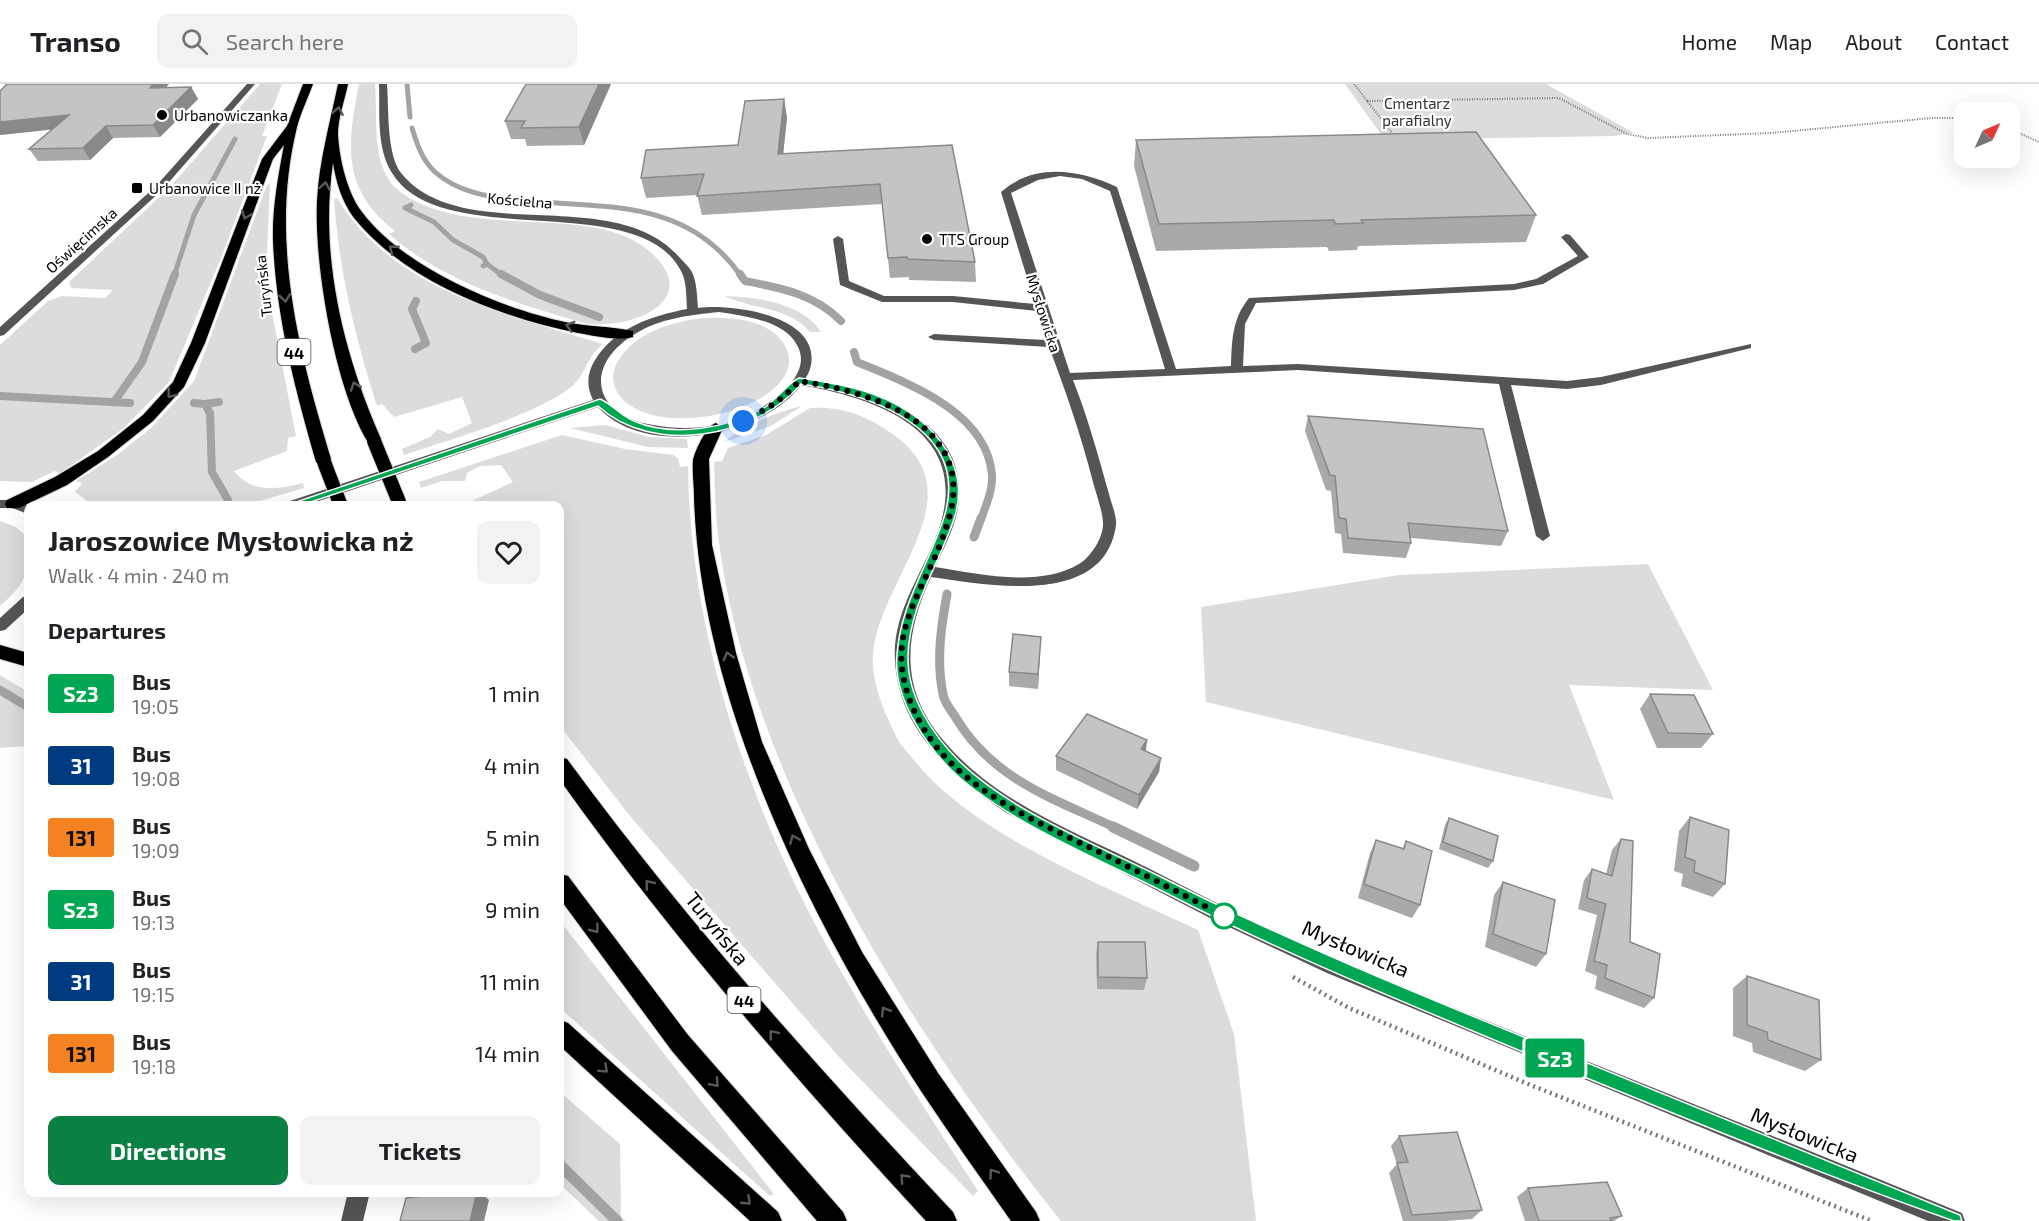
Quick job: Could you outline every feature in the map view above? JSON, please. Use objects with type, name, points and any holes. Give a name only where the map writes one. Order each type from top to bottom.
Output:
[{"type":"highway","name":"44","points":[[292,126],[308,84]]},
{"type":"highway","points":[[343,84],[323,200],[323,234],[330,289],[349,370],[374,441],[399,501]]},
{"type":"highway","name":"Turyńska","points":[[292,126],[281,195],[279,240],[283,284],[300,381],[324,462],[339,501]]},
{"type":"highway","points":[[6,504],[61,482],[103,454],[148,418],[174,390],[198,343],[268,159],[292,126]]},
{"type":"highway","points":[[334,137],[345,193],[358,214],[375,235],[437,279],[529,314],[593,332],[628,334]]},
{"type":"highway","points":[[716,428],[700,459],[704,545],[727,653],[752,742],[800,853],[854,959],[928,1082],[1027,1221]]},
{"type":"highway","points":[[0,651],[24,659]]},
{"type":"highway","name":"Turyńska","points":[[564,771],[595,815],[785,1049],[944,1221]]},
{"type":"highway","points":[[564,888],[680,1043],[834,1221]]},
{"type":"highway","points":[[564,1035],[769,1221]]},
{"type":"street","name":"Oświęcimska","points":[[0,333],[159,188],[251,84]]},
{"type":"street","name":"Kościelna","points":[[383,84],[390,158],[398,175],[412,188],[439,202],[467,210],[591,222],[643,235],[668,250],[684,268],[693,311]]},
{"type":"street","name":"Mysłowicka","points":[[926,571],[1020,582],[1040,581],[1078,570],[1093,559],[1103,548],[1110,523],[1083,421],[1053,344],[1006,192],[1022,182],[1048,174],[1069,172],[1114,189],[1172,373]]},
{"type":"street","points":[[1238,369],[1238,324],[1244,309],[1253,300],[1514,287],[1539,282],[1584,257],[1566,237]]},
{"type":"street","points":[[838,239],[844,283],[882,298],[952,299],[1042,308]]},
{"type":"street","points":[[693,311],[743,311],[766,316],[784,325],[797,336],[804,350],[805,365],[799,381],[786,396],[767,410],[743,421],[716,428],[687,432],[658,430],[633,425],[614,415],[600,402],[594,388],[594,374],[600,360],[612,346],[628,334],[648,324],[693,311]]},
{"type":"street","points":[[934,337],[1053,344]]},
{"type":"street","points":[[1066,377],[1298,367],[1567,385],[1600,381],[1747,346]]},
{"type":"street","name":"Mysłowicka","points":[[799,381],[834,386],[875,398],[904,412],[932,435],[947,458],[954,487],[950,517],[910,608],[902,647],[902,667],[913,705],[926,732],[944,755],[966,776],[1011,807],[1220,914],[1334,966],[1954,1221]]},
{"type":"street","points":[[1504,381],[1544,536]]},
{"type":"street","points":[[304,501],[600,402]]},
{"type":"street","points":[[6,504],[24,509]]},
{"type":"street","points":[[0,626],[24,605]]},
{"type":"street","points":[[351,1221],[358,1197]]},
{"type":"path","points":[[1354,84],[1397,138]]},
{"type":"path","points":[[1367,101],[1559,98],[1627,134],[1648,138],[1771,133],[1931,118],[1954,118]]},
{"type":"path","points":[[2020,133],[2039,142]]},
{"type":"path","points":[[1289,975],[1349,1008],[1522,1081],[1872,1221]]},
{"type":"green space","points":[[260,84],[282,84],[262,136],[267,136],[221,258],[169,382],[124,428],[59,474],[55,471],[32,482],[0,481],[0,345],[48,301],[62,296],[105,298],[113,290],[71,288],[69,282],[170,187]]},
{"type":"green space","points":[[359,84],[375,84],[379,156],[383,169],[399,191],[427,206],[459,215],[493,220],[594,227],[623,236],[648,250],[664,268],[670,284],[666,297],[656,308],[640,317],[622,322],[584,323],[481,289],[456,278],[410,251],[389,234],[395,231],[377,215],[365,199],[357,182],[352,165],[351,146]]},
{"type":"green space","name":"Cmentarz parafialny","points":[[1345,84],[1546,84],[1634,133],[1614,136],[1385,140]]},
{"type":"green space","points":[[270,184],[267,253],[270,303],[296,436],[288,438],[287,451],[234,471],[248,483],[256,486],[274,488],[303,483],[304,488],[260,501],[87,501],[75,492],[82,483],[76,481],[117,455],[151,428],[194,381],[267,185]]},
{"type":"green space","points":[[337,198],[361,230],[389,256],[421,277],[455,295],[491,309],[603,344],[593,354],[576,382],[555,398],[491,426],[404,455],[402,449],[430,437],[438,429],[449,434],[472,423],[462,397],[394,417],[382,404],[377,406],[355,329],[344,278],[336,226],[334,199]]},
{"type":"green space","points":[[725,296],[765,300],[791,308],[813,322],[821,332],[810,332],[791,317]]},
{"type":"green space","points":[[705,318],[747,321],[775,334],[782,341],[789,362],[780,382],[760,398],[732,410],[700,417],[668,418],[640,411],[619,395],[614,383],[614,370],[625,351],[634,342],[668,325]]},
{"type":"green space","points":[[802,406],[771,426],[724,442],[761,420]]},
{"type":"green space","points":[[810,408],[833,409],[854,414],[874,422],[894,435],[918,460],[927,487],[925,516],[915,545],[886,606],[876,637],[873,667],[879,695],[902,747],[944,791],[976,816],[1011,838],[1049,860],[1198,930],[1234,1034],[1256,1221],[1061,1221],[1004,1148],[948,1068],[893,983],[843,894],[798,803],[760,710],[733,617],[716,518],[714,462],[722,461],[728,448],[766,435]]},
{"type":"green space","points":[[606,425],[649,437],[687,439],[688,448],[648,447],[570,428]]},
{"type":"green space","points":[[562,435],[625,449],[673,455],[678,458],[680,467],[688,466],[692,533],[701,601],[715,667],[734,733],[757,797],[813,921],[878,1034],[978,1191],[973,1196],[840,1058],[630,816],[564,731],[564,501],[472,501],[513,482],[501,465],[480,466],[467,473],[465,481],[442,481],[421,488],[419,482]]},
{"type":"green space","points":[[0,521],[16,527],[24,534],[24,578],[0,606]]},
{"type":"green space","points":[[1648,564],[1713,690],[1569,685],[1614,800],[1206,702],[1201,607],[1399,575]]},
{"type":"green space","points":[[0,675],[24,690],[24,746],[0,748]]},
{"type":"green space","points":[[564,926],[774,1194],[770,1196],[564,1012]]},
{"type":"green space","points":[[564,1095],[620,1144],[621,1217],[626,1221],[599,1221],[564,1188]]},
{"type":"building","points":[[7,84],[153,84],[150,88],[191,87],[153,125],[106,126],[83,148],[29,149],[69,115],[0,122],[0,91]]},
{"type":"building","points":[[526,84],[599,84],[579,127],[521,128],[525,121],[505,121]]},
{"type":"building","points":[[784,99],[778,154],[952,145],[975,262],[908,259],[907,257],[888,258],[880,184],[697,196],[704,174],[641,178],[646,150],[738,145],[745,101]]},
{"type":"building","points":[[1476,132],[1536,215],[1361,220],[1363,223],[1335,224],[1334,220],[1159,224],[1136,140]]},
{"type":"building","points":[[1308,416],[1483,429],[1508,531],[1408,523],[1411,543],[1348,538],[1346,519],[1339,518],[1335,476],[1330,475]]},
{"type":"building","points":[[1013,634],[1041,637],[1038,674],[1009,672]]},
{"type":"building","points":[[1650,694],[1694,695],[1713,734],[1668,733]]},
{"type":"building","points":[[1087,714],[1147,740],[1141,749],[1161,758],[1139,795],[1056,756]]},
{"type":"building","points":[[1690,817],[1729,830],[1725,884],[1694,872],[1695,861],[1685,857]]},
{"type":"building","points":[[1449,818],[1498,836],[1493,861],[1443,842]]},
{"type":"building","points":[[1621,839],[1633,841],[1630,942],[1660,954],[1654,998],[1605,978],[1607,965],[1594,961],[1606,904],[1587,898],[1592,869],[1612,876]]},
{"type":"building","points":[[1376,840],[1404,849],[1406,841],[1432,851],[1420,905],[1364,884]]},
{"type":"building","points":[[1503,882],[1555,900],[1546,954],[1493,934]]},
{"type":"building","points":[[1098,942],[1145,942],[1147,978],[1098,977]]},
{"type":"building","points":[[1747,976],[1819,1000],[1821,1060],[1768,1040],[1767,1032],[1747,1025]]},
{"type":"building","points":[[1457,1132],[1482,1210],[1412,1215],[1397,1163],[1408,1162],[1399,1136]]},
{"type":"building","points":[[1607,1182],[1622,1216],[1610,1218],[1612,1221],[1539,1221],[1528,1188]]},
{"type":"building","points":[[476,1197],[470,1221],[400,1221],[406,1198]]},
{"type":"waterway","points":[[407,84],[410,117]]},
{"type":"waterway","points":[[412,128],[423,157],[435,172],[463,189],[516,200],[640,211],[668,219],[694,232],[719,250],[741,276]]},
{"type":"waterway","points":[[174,276],[194,215],[235,139]]},
{"type":"waterway","points":[[411,205],[405,208],[434,222],[453,240],[483,257],[487,264]]},
{"type":"waterway","points":[[483,266],[487,264]]},
{"type":"waterway","points":[[487,264],[503,276]]},
{"type":"waterway","points":[[114,402],[142,362],[175,274]]},
{"type":"waterway","points":[[501,274],[540,295],[599,317]]},
{"type":"waterway","points":[[740,274],[745,281],[808,298],[820,304],[841,321]]},
{"type":"waterway","points":[[415,349],[426,343],[412,309],[416,301]]},
{"type":"waterway","points":[[854,352],[857,362],[920,390],[941,402],[976,433],[987,453],[992,475],[990,492],[981,519]]},
{"type":"waterway","points":[[0,396],[130,403]]},
{"type":"waterway","points":[[205,404],[219,402]]},
{"type":"waterway","points":[[194,403],[205,404]]},
{"type":"waterway","points":[[205,404],[210,413],[212,472],[228,500]]},
{"type":"waterway","points":[[974,537],[981,518]]},
{"type":"waterway","points":[[947,594],[940,656],[943,694],[948,707],[971,739],[988,757],[1027,785],[1116,828]]},
{"type":"waterway","points":[[0,690],[24,705]]},
{"type":"waterway","points":[[1113,827],[1194,866]]},
{"type":"waterway","points":[[564,1169],[617,1221]]},
{"type":"bus line","name":"Sz3","points":[[306,501],[600,402],[614,415],[633,425],[687,432],[743,421],[767,410],[786,396],[799,381],[834,386],[875,398],[904,412],[932,435],[947,458],[952,473],[954,494],[950,517],[910,608],[903,638],[902,667],[916,715],[921,724],[936,745],[966,776],[1011,807],[1053,829],[1220,914],[1334,966],[1954,1221]]},
{"type":"place","name":"Urbanowiczanka","points":[[162,115]]},
{"type":"place","name":"Urbanowice II nż","points":[[137,188]]},
{"type":"place","name":"TTS Group","points":[[927,239]]},
{"type":"route","points":[[743,421],[767,410],[786,396],[799,381],[834,386],[875,398],[904,412],[932,435],[950,467],[954,487],[953,504],[943,535],[910,608],[902,647],[902,667],[905,680],[916,715],[926,732],[944,755],[966,776],[1011,807],[1224,916]]}]
